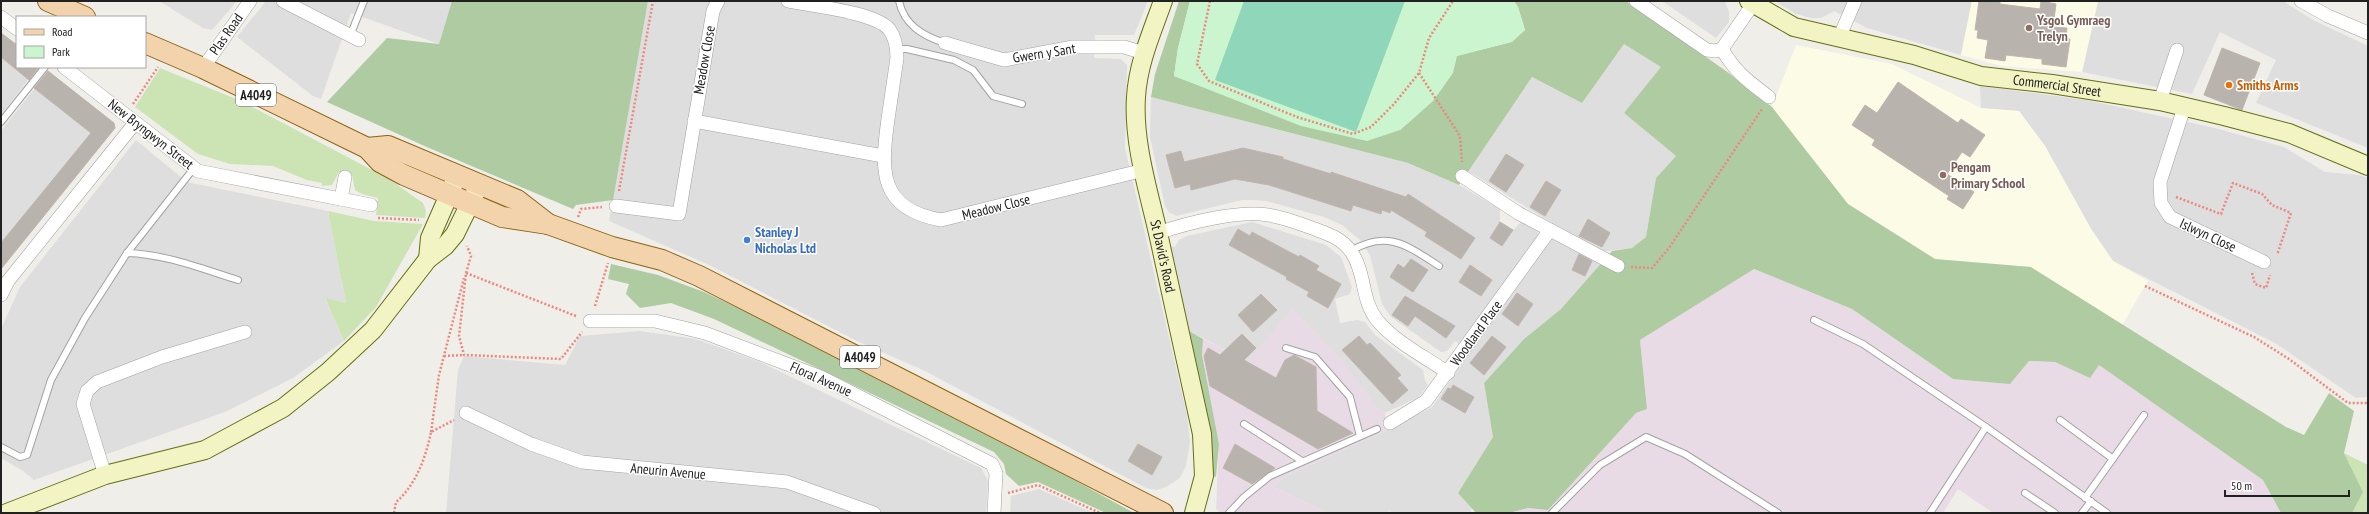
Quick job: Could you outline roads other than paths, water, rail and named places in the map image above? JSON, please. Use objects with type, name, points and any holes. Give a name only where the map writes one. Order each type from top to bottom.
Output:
[{"type":"main road","points":[[48,1],[82,16]]},
{"type":"main road","name":"St David's Road","points":[[1163,1],[1144,53],[1136,96],[1136,124],[1144,170],[1202,434],[1204,476],[1194,513]]},
{"type":"main road","name":"Commercial Street","points":[[1751,3],[1794,27],[1914,55],[1981,76],[2052,84],[2160,101],[2289,133],[2368,166]]},
{"type":"main road","name":"A4049","points":[[146,43],[203,68],[367,148],[380,162],[471,205],[510,219],[548,224],[612,247],[662,260],[698,276],[1163,513]]},
{"type":"main road","name":"A4049","points":[[367,148],[388,146],[518,200],[548,224]]},
{"type":"main road","points":[[428,259],[430,238],[458,175]]},
{"type":"main road","points":[[7,513],[105,474],[205,450],[283,408],[328,372],[373,330],[428,259],[445,246],[471,205],[479,185]]},
{"type":"street","name":"Plas Road","points":[[203,68],[250,1]]},
{"type":"street","points":[[282,1],[354,38]]},
{"type":"street","name":"Meadow Close","points":[[616,206],[679,214],[712,11],[718,1]]},
{"type":"street","points":[[788,1],[874,19],[889,30],[897,49]]},
{"type":"street","points":[[1636,1],[1707,50],[1715,51],[1722,49],[1751,3]]},
{"type":"street","points":[[1839,38],[1855,1]]},
{"type":"street","points":[[2301,1],[2328,16],[2368,33]]},
{"type":"street","points":[[1,16],[16,28]]},
{"type":"street","name":"Gwern y Sant","points":[[945,43],[1004,60],[1073,47],[1124,47],[1144,53]]},
{"type":"street","name":"Meadow Close","points":[[897,49],[883,156],[886,178],[897,199],[916,213],[941,220],[1144,170]]},
{"type":"street","points":[[1722,49],[1738,74],[1769,98]]},
{"type":"street","points":[[2160,101],[2177,50]]},
{"type":"street","name":"New Bryngwyn Street","points":[[65,68],[198,171],[341,199],[373,212]]},
{"type":"street","name":"Islwyn Close","points":[[2184,108],[2160,182],[2161,203],[2170,217],[2264,262]]},
{"type":"street","points":[[1,295],[5,279],[130,119]]},
{"type":"street","points":[[694,121],[883,156]]},
{"type":"street","points":[[1462,176],[1518,213],[1618,266]]},
{"type":"street","points":[[341,199],[345,178]]},
{"type":"street","points":[[1158,233],[1235,215],[1268,215],[1287,219],[1328,234],[1342,241],[1350,251],[1362,272],[1367,303],[1376,319],[1387,331],[1448,372]]},
{"type":"street","name":"Woodland Place","points":[[1390,423],[1426,401],[1550,230]]},
{"type":"street","name":"Floral Avenue","points":[[590,321],[655,321],[705,332],[821,377],[992,464],[996,473],[994,513]]},
{"type":"street","points":[[105,474],[83,404],[88,391],[97,382],[162,357],[245,332]]},
{"type":"street","name":"Aneurin Avenue","points":[[466,413],[531,444],[582,462],[787,482],[874,513]]},
{"type":"lane","points":[[354,38],[364,1]]},
{"type":"lane","points":[[899,1],[901,11],[908,22],[930,37],[945,43]]},
{"type":"lane","points":[[897,49],[907,49],[954,60],[973,70],[993,96],[1022,104]]},
{"type":"lane","points":[[1,122],[44,68]]},
{"type":"lane","points":[[1,447],[20,457],[27,456],[51,380],[85,318],[127,253],[194,168]]},
{"type":"lane","points":[[1350,251],[1362,244],[1379,240],[1396,241],[1407,245],[1439,266]]},
{"type":"lane","points":[[127,253],[146,254],[166,258],[238,280]]},
{"type":"lane","points":[[1814,320],[1863,344],[1986,426],[2107,513]]},
{"type":"lane","points":[[1286,348],[1315,357],[1350,397],[1360,436]]},
{"type":"lane","points":[[2082,513],[2088,500],[2113,459],[2144,414]]},
{"type":"lane","points":[[2060,420],[2113,459]]},
{"type":"lane","points":[[1244,424],[1302,461]]},
{"type":"lane","points":[[1930,513],[1986,426]]},
{"type":"lane","points":[[1229,513],[1244,497],[1270,476],[1377,429]]},
{"type":"lane","points":[[1552,513],[1600,465],[1646,438],[1685,454],[1778,513]]},
{"type":"lane","points":[[2025,493],[2055,513]]},
{"type":"place","name":"Ysgol Gymraeg Trelyn","points":[[2029,28]]},
{"type":"place","name":"Smiths Arms","points":[[2229,85]]},
{"type":"place","name":"Pengam Primary School","points":[[1943,175]]},
{"type":"place","name":"Stanley J Nicholas Ltd","points":[[747,240]]}]
